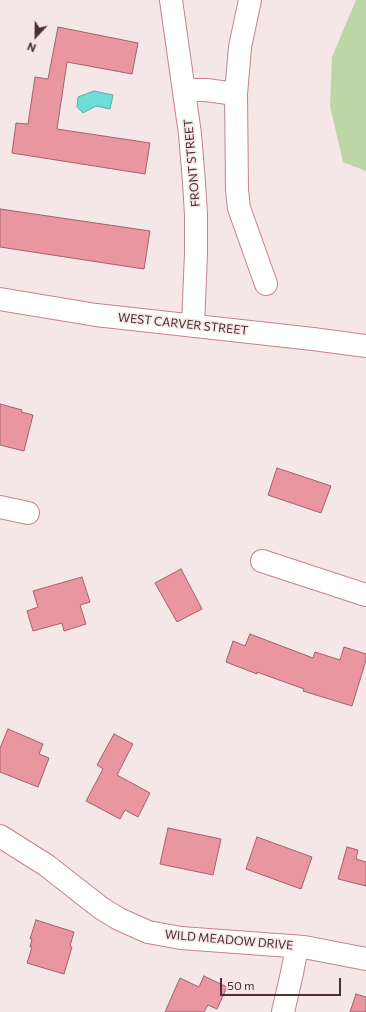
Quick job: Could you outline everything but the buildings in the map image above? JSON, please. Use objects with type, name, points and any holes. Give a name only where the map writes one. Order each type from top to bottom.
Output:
[{"type":"street","name":"FRONT STREET","points":[[171,0],[190,134],[196,215],[193,326]]},
{"type":"street","points":[[250,0],[240,47],[236,94],[237,190],[240,208],[266,284]]},
{"type":"street","points":[[184,90],[206,90],[236,94]]},
{"type":"street","name":"WEST CARVER STREET","points":[[0,299],[96,315],[366,346]]},
{"type":"street","points":[[0,507],[28,513]]},
{"type":"street","points":[[262,562],[366,595]]},
{"type":"street","name":"WILD MEADOW DRIVE","points":[[1,837],[46,865],[101,908],[134,927],[148,932],[181,938],[296,947],[366,959]]},
{"type":"street","points":[[283,1012],[296,947]]},
{"type":"green space","points":[[356,0],[366,0],[366,171],[343,162],[330,106],[332,57]]},
{"type":"water","points":[[94,91],[113,95],[110,109],[96,106],[83,113],[77,107],[78,97]]}]
